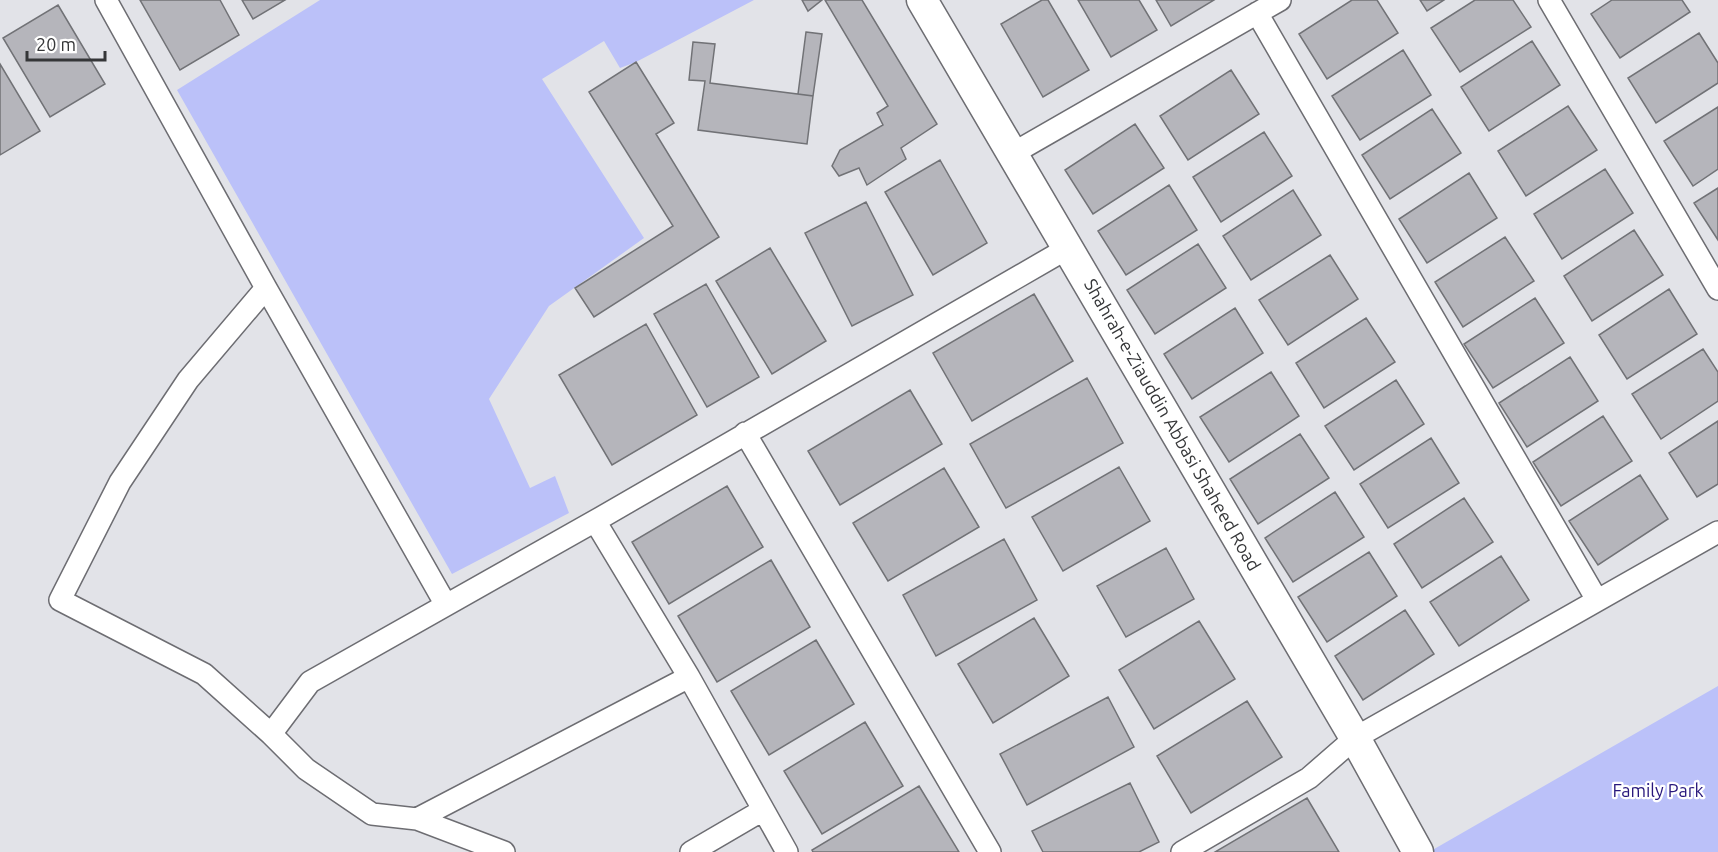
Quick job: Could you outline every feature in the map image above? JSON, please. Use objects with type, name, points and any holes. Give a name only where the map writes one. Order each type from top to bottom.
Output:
[{"type":"street","points":[[106,0],[446,605]]},
{"type":"street","name":"Shahrah-e-Ziauddin Abbasi Shaheed Road","points":[[922,0],[1355,738],[1418,852]]},
{"type":"street","points":[[1012,154],[1280,0]]},
{"type":"street","points":[[1549,0],[1718,290]]},
{"type":"street","points":[[1257,13],[1597,600]]},
{"type":"street","points":[[271,734],[310,682],[595,521],[1068,248]]},
{"type":"street","points":[[266,288],[188,380],[120,482],[60,600],[204,674],[306,769],[372,814],[417,819],[504,852]]},
{"type":"street","points":[[746,433],[990,852]]},
{"type":"street","points":[[595,521],[689,677],[787,852]]},
{"type":"street","points":[[1182,852],[1309,778],[1355,738],[1718,532]]},
{"type":"street","points":[[417,819],[689,677]]},
{"type":"street","points":[[691,852],[763,810]]},
{"type":"green space","points":[[320,0],[754,0],[636,62],[620,68],[604,41],[542,79],[644,238],[549,306],[489,399],[530,488],[555,476],[569,513],[452,574],[177,90]]},
{"type":"green space","name":"Family Park","points":[[1718,686],[1718,852],[1429,852]]},
{"type":"building","points":[[140,0],[220,0],[239,35],[180,70]]},
{"type":"building","points":[[242,0],[285,0],[253,19]]},
{"type":"building","points":[[802,0],[822,0],[808,11]]},
{"type":"building","points":[[825,0],[862,0],[937,124],[901,148],[906,159],[867,185],[859,168],[839,176],[832,166],[840,150],[883,125],[877,113],[888,106]]},
{"type":"building","points":[[1042,0],[1048,0],[1089,70],[1043,97],[1001,24]]},
{"type":"building","points":[[1078,0],[1139,0],[1157,30],[1111,57]]},
{"type":"building","points":[[1156,0],[1214,0],[1171,26]]},
{"type":"building","points":[[1352,0],[1377,0],[1398,33],[1327,79],[1299,34]]},
{"type":"building","points":[[1420,0],[1444,0],[1427,11]]},
{"type":"building","points":[[1475,0],[1513,0],[1531,27],[1460,72],[1431,28]]},
{"type":"building","points":[[1612,0],[1682,0],[1690,12],[1620,58],[1591,14]]},
{"type":"building","points":[[58,5],[105,84],[50,117],[3,38]]},
{"type":"building","points":[[806,32],[822,34],[813,96],[798,94]]},
{"type":"building","points":[[1699,33],[1718,63],[1718,83],[1656,123],[1628,78]]},
{"type":"building","points":[[1532,41],[1560,85],[1489,131],[1461,87]]},
{"type":"building","points":[[693,42],[715,44],[710,83],[813,96],[807,144],[698,130],[705,81],[689,80]]},
{"type":"building","points":[[1403,50],[1431,95],[1360,140],[1332,96]]},
{"type":"building","points":[[636,62],[674,123],[656,134],[719,237],[594,317],[575,288],[673,226],[589,92]]},
{"type":"building","points":[[0,64],[40,131],[0,155]]},
{"type":"building","points":[[1231,70],[1259,114],[1188,160],[1160,116]]},
{"type":"building","points":[[1568,106],[1597,150],[1526,196],[1498,151]]},
{"type":"building","points":[[1718,107],[1718,169],[1693,186],[1664,141]]},
{"type":"building","points":[[1432,109],[1461,153],[1390,199],[1362,155]]},
{"type":"building","points":[[1135,124],[1164,168],[1093,214],[1065,170]]},
{"type":"building","points":[[1264,132],[1292,176],[1221,222],[1193,177]]},
{"type":"building","points":[[940,160],[987,243],[933,275],[885,192]]},
{"type":"building","points":[[1605,169],[1633,213],[1562,259],[1534,214]]},
{"type":"building","points":[[1469,173],[1497,218],[1427,263],[1399,219]]},
{"type":"building","points":[[1169,185],[1197,230],[1126,275],[1098,231]]},
{"type":"building","points":[[1718,188],[1718,240],[1694,203]]},
{"type":"building","points":[[1293,190],[1321,235],[1251,280],[1223,236]]},
{"type":"building","points":[[866,202],[913,295],[852,326],[805,233]]},
{"type":"building","points":[[1634,230],[1663,275],[1592,321],[1564,276]]},
{"type":"building","points":[[1505,237],[1534,281],[1463,327],[1435,282]]},
{"type":"building","points":[[1198,244],[1226,288],[1155,334],[1127,290]]},
{"type":"building","points":[[770,248],[826,341],[772,374],[716,281]]},
{"type":"building","points":[[1330,255],[1358,299],[1288,345],[1259,300]]},
{"type":"building","points":[[706,284],[759,377],[707,407],[654,314]]},
{"type":"building","points":[[1669,289],[1697,334],[1627,379],[1599,335]]},
{"type":"building","points":[[1034,294],[1073,361],[972,421],[933,353]]},
{"type":"building","points":[[1535,298],[1564,343],[1493,388],[1464,344]]},
{"type":"building","points":[[1235,308],[1263,353],[1192,399],[1164,354]]},
{"type":"building","points":[[1366,318],[1395,362],[1324,408],[1296,363]]},
{"type":"building","points":[[646,324],[697,415],[612,465],[559,375]]},
{"type":"building","points":[[1703,349],[1718,372],[1718,401],[1661,439],[1632,394]]},
{"type":"building","points":[[1570,357],[1598,401],[1527,447],[1499,403]]},
{"type":"building","points":[[1271,372],[1299,416],[1229,462],[1200,417]]},
{"type":"building","points":[[1087,378],[1123,443],[1006,508],[970,444]]},
{"type":"building","points":[[1396,380],[1424,424],[1354,470],[1325,426]]},
{"type":"building","points":[[910,390],[942,444],[840,505],[808,451]]},
{"type":"building","points":[[1603,416],[1632,461],[1561,506],[1533,462]]},
{"type":"building","points":[[1718,421],[1718,484],[1697,497],[1669,453]]},
{"type":"building","points":[[1300,434],[1329,478],[1258,524],[1230,479]]},
{"type":"building","points":[[1431,438],[1459,483],[1388,528],[1360,484]]},
{"type":"building","points":[[1119,467],[1150,521],[1063,571],[1032,517]]},
{"type":"building","points":[[944,468],[979,527],[888,581],[853,523]]},
{"type":"building","points":[[1640,475],[1668,519],[1598,565],[1569,521]]},
{"type":"building","points":[[727,486],[763,547],[669,604],[632,542]]},
{"type":"building","points":[[1335,492],[1364,537],[1293,582],[1265,538]]},
{"type":"building","points":[[1464,498],[1493,542],[1422,588],[1394,544]]},
{"type":"building","points":[[1004,539],[1037,600],[936,656],[903,595]]},
{"type":"building","points":[[1166,548],[1194,599],[1126,637],[1097,586]]},
{"type":"building","points":[[1369,552],[1397,596],[1327,642],[1298,597]]},
{"type":"building","points":[[1501,556],[1529,600],[1459,646],[1430,602]]},
{"type":"building","points":[[771,560],[810,627],[717,682],[678,616]]},
{"type":"building","points":[[1405,610],[1434,654],[1363,700],[1335,656]]},
{"type":"building","points":[[1034,618],[1069,676],[993,723],[958,664]]},
{"type":"building","points":[[1199,621],[1235,679],[1154,729],[1119,670]]},
{"type":"building","points":[[816,640],[854,704],[769,755],[731,691]]},
{"type":"building","points":[[1108,697],[1134,747],[1027,805],[1000,754]]},
{"type":"building","points":[[1247,701],[1282,757],[1191,813],[1157,756]]},
{"type":"building","points":[[865,722],[903,786],[822,834],[784,771]]},
{"type":"building","points":[[1130,783],[1159,842],[1139,852],[1043,852],[1032,831]]},
{"type":"building","points":[[919,786],[959,852],[813,852],[812,850]]},
{"type":"building","points":[[1307,798],[1339,852],[1215,852]]}]
